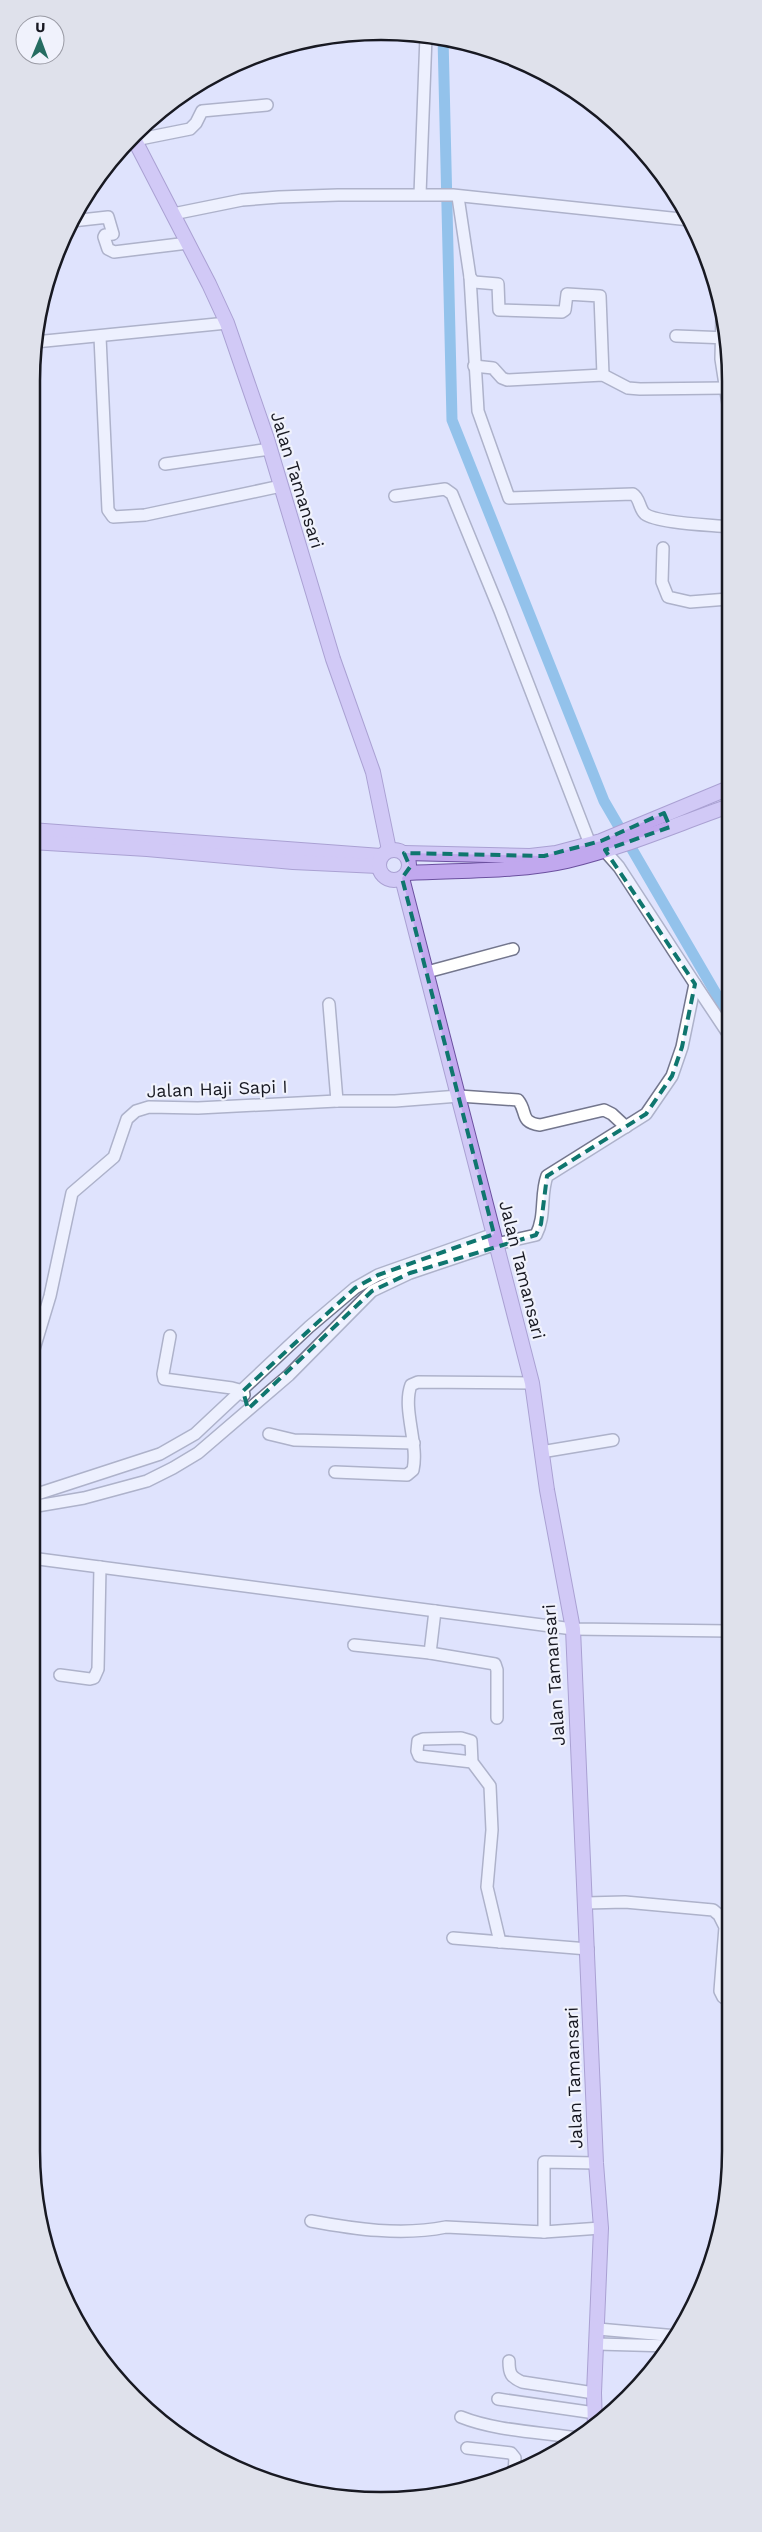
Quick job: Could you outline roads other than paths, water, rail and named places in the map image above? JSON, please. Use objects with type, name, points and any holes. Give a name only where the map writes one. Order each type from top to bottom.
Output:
[{"type":"main road","name":"Jalan Tamansari","points":[[137,143],[227,323],[270,450],[333,659],[373,772],[383,857]]},
{"type":"main road","points":[[383,857],[384,877],[396,880],[405,875],[540,865],[566,861],[634,833],[664,813],[722,790]]},
{"type":"main road","points":[[634,833],[670,827],[722,808]]},
{"type":"main road","points":[[664,813],[670,827]]},
{"type":"main road","points":[[40,831],[383,857]]},
{"type":"main road","points":[[40,843],[147,849],[293,862],[383,857],[404,853],[544,856],[602,846]]},
{"type":"main road","points":[[404,853],[410,862],[405,875]]},
{"type":"main road","name":"Jalan Tamansari","points":[[405,875],[427,972],[532,1383],[541,1452],[573,1628],[596,2163],[601,2228],[594,2393],[595,2417]]},
{"type":"street","points":[[420,194],[426,43]]},
{"type":"street","points":[[144,136],[190,129],[196,123],[202,111],[267,105]]},
{"type":"street","points":[[173,214],[242,200],[338,195],[420,194],[681,219]]},
{"type":"street","points":[[456,196],[470,277],[474,366],[480,421],[509,498],[633,494],[637,496],[641,508],[649,516],[671,521],[722,526]]},
{"type":"street","points":[[80,220],[108,217],[113,232],[104,237],[108,249],[114,252],[188,243]]},
{"type":"street","points":[[470,277],[474,282],[498,284],[498,308],[502,311],[562,312],[565,310],[567,294],[600,296],[603,375]]},
{"type":"street","points":[[43,341],[227,323]]},
{"type":"street","points":[[100,336],[108,510],[114,518],[145,515],[281,486]]},
{"type":"street","points":[[676,336],[719,338]]},
{"type":"street","points":[[474,366],[493,368],[502,378],[507,380],[603,375],[628,388],[722,388]]},
{"type":"street","points":[[165,464],[270,450]]},
{"type":"street","points":[[395,496],[445,489],[452,494],[500,611],[602,846],[619,867],[722,1024]]},
{"type":"street","points":[[663,548],[662,582],[668,597],[690,602],[722,599]]},
{"type":"street","points":[[427,972],[499,951],[513,949]]},
{"type":"street","points":[[40,1493],[160,1454],[195,1434],[309,1327],[355,1288],[378,1275],[495,1239],[536,1235],[541,1224],[544,1184],[547,1176],[646,1114],[672,1076],[682,1047],[695,984]]},
{"type":"street","points":[[329,1004],[338,1102]]},
{"type":"street","name":"Jalan Haji Sapi I","points":[[40,1314],[72,1193],[114,1157],[130,1114],[149,1107],[198,1108],[394,1101],[459,1096],[518,1100],[526,1120],[531,1124],[540,1125],[604,1110],[612,1114],[626,1127]]},
{"type":"street","points":[[40,1506],[84,1498],[147,1481],[198,1453],[289,1374],[372,1291],[410,1273],[495,1239]]},
{"type":"street","points":[[170,1336],[163,1374],[164,1379],[243,1391]]},
{"type":"street","points":[[335,1472],[407,1474],[413,1470],[415,1460],[409,1390],[412,1385],[418,1382],[532,1383]]},
{"type":"street","points":[[243,1391],[248,1409]]},
{"type":"street","points":[[269,1434],[294,1440],[414,1443]]},
{"type":"street","points":[[541,1452],[613,1440]]},
{"type":"street","points":[[40,1559],[573,1628],[722,1631]]},
{"type":"street","points":[[60,1675],[90,1679],[94,1678],[98,1669],[100,1567]]},
{"type":"street","points":[[430,1653],[435,1611]]},
{"type":"street","points":[[354,1645],[430,1653],[495,1664],[498,1670],[497,1718]]},
{"type":"street","points":[[472,1762],[419,1756],[417,1751],[418,1741],[423,1739],[461,1738],[471,1740],[472,1762],[490,1786],[492,1830],[487,1887],[500,1942]]},
{"type":"street","points":[[586,1903],[644,1903],[713,1910],[719,1914],[722,1920]]},
{"type":"street","points":[[453,1938],[588,1949]]},
{"type":"street","points":[[722,1965],[720,1990],[722,1995]]},
{"type":"street","points":[[544,2232],[544,2162],[596,2163]]},
{"type":"street","points":[[311,2221],[375,2230],[432,2230],[446,2228],[544,2232],[601,2228]]},
{"type":"street","points":[[598,2329],[668,2335]]},
{"type":"street","points":[[597,2344],[661,2346]]},
{"type":"street","points":[[509,2361],[509,2372],[513,2378],[522,2382],[594,2393]]},
{"type":"street","points":[[498,2400],[592,2419]]},
{"type":"street","points":[[461,2417],[483,2426],[568,2436]]},
{"type":"street","points":[[467,2448],[511,2453],[515,2458],[515,2464]]},
{"type":"waterway","points":[[443,46],[452,420],[604,801],[722,1004]]}]
